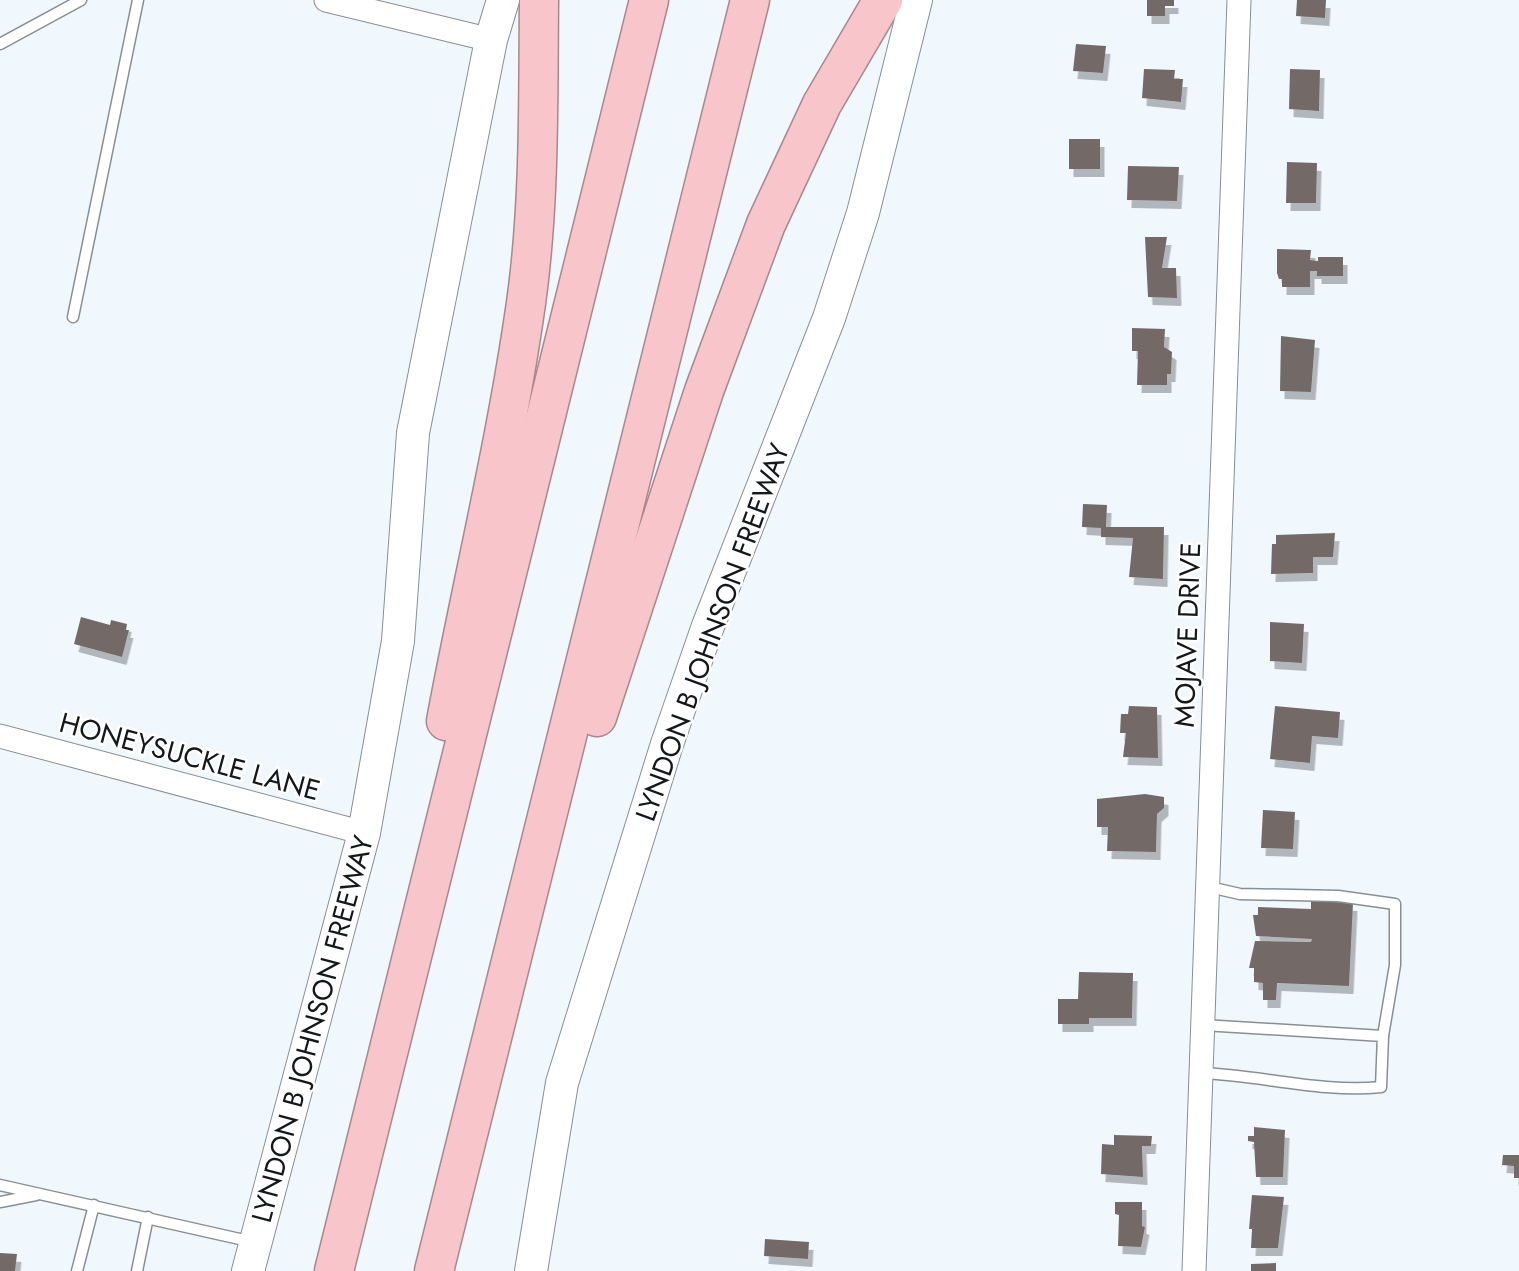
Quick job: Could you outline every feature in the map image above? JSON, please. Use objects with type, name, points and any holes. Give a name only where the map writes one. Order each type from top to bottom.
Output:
[{"type":"highway","points":[[370,1126],[461,640],[508,414],[526,302],[538,154],[538,0]]},
{"type":"highway","points":[[334,1271],[649,0]]},
{"type":"highway","points":[[435,1271],[750,0]]},
{"type":"highway","points":[[464,1153],[603,695],[740,290],[791,166],[822,104],[883,0]]},
{"type":"main road","name":"LYNDON B JOHNSON FREEWAY","points":[[252,1257],[364,833],[398,641],[413,433],[491,40],[503,0]]},
{"type":"main road","name":"LYNDON B JOHNSON FREEWAY","points":[[531,1271],[562,1083],[667,744],[708,626],[829,318],[886,127],[916,0]]},
{"type":"street","points":[[326,0],[491,40]]},
{"type":"street","name":"MOJAVE DRIVE","points":[[1194,1271],[1239,0]]},
{"type":"street","name":"HONEYSUCKLE LANE","points":[[0,736],[364,833]]},
{"type":"lane","points":[[0,44],[81,0]]},
{"type":"lane","points":[[73,317],[138,0]]},
{"type":"lane","points":[[1201,1073],[1285,1082],[1381,1087],[1383,1036],[1395,965],[1395,904],[1338,896],[1240,894],[1209,887]]},
{"type":"lane","points":[[1203,1025],[1383,1036]]},
{"type":"lane","points":[[0,1185],[148,1217],[252,1257]]},
{"type":"lane","points":[[0,1202],[42,1194]]},
{"type":"lane","points":[[78,1271],[94,1205]]},
{"type":"lane","points":[[137,1271],[148,1217]]},
{"type":"building","points":[[1147,0],[1174,0],[1174,6],[1165,6],[1165,16],[1147,16]]},
{"type":"building","points":[[1297,0],[1326,0],[1325,18],[1296,16]]},
{"type":"building","points":[[1076,44],[1106,46],[1103,73],[1073,71]]},
{"type":"building","points":[[1144,69],[1175,70],[1174,79],[1183,79],[1181,102],[1142,98]]},
{"type":"building","points":[[1290,69],[1320,70],[1319,111],[1289,109]]},
{"type":"building","points":[[1069,139],[1100,139],[1100,169],[1069,169]]},
{"type":"building","points":[[1287,162],[1317,163],[1316,203],[1286,203]]},
{"type":"building","points":[[1128,166],[1179,167],[1177,201],[1127,200]]},
{"type":"building","points":[[1145,237],[1167,237],[1162,268],[1176,268],[1177,298],[1148,297]]},
{"type":"building","points":[[1277,249],[1311,250],[1310,260],[1318,261],[1318,257],[1343,257],[1343,276],[1317,276],[1317,271],[1310,271],[1310,287],[1282,287],[1282,279],[1279,279],[1277,273]]},
{"type":"building","points":[[1132,328],[1165,329],[1164,347],[1172,352],[1171,374],[1167,374],[1167,385],[1137,385],[1138,351],[1132,351]]},
{"type":"building","points":[[1281,336],[1315,340],[1311,392],[1280,391]]},
{"type":"building","points":[[1083,504],[1107,505],[1106,527],[1164,527],[1163,579],[1129,577],[1133,538],[1101,537],[1101,528],[1082,527]]},
{"type":"building","points":[[1335,533],[1333,557],[1313,557],[1313,573],[1271,574],[1272,544],[1276,544],[1276,535]]},
{"type":"building","points":[[81,617],[110,625],[111,620],[127,624],[126,630],[129,630],[122,657],[74,644]]},
{"type":"building","points":[[1270,622],[1304,624],[1302,663],[1270,661]]},
{"type":"building","points":[[1129,706],[1157,707],[1158,758],[1123,757],[1126,733],[1120,733],[1121,714],[1128,714]]},
{"type":"building","points":[[1275,706],[1340,712],[1338,738],[1312,736],[1310,763],[1270,759]]},
{"type":"building","points":[[1145,794],[1164,797],[1164,808],[1157,814],[1156,852],[1107,851],[1108,827],[1097,827],[1097,799]]},
{"type":"building","points":[[1263,810],[1295,812],[1293,849],[1261,848]]},
{"type":"building","points":[[1311,901],[1353,903],[1349,986],[1277,983],[1276,1000],[1263,1000],[1263,983],[1254,982],[1254,968],[1249,968],[1255,941],[1311,942],[1312,939],[1256,936],[1253,915],[1258,915],[1258,907],[1311,909]]},
{"type":"building","points":[[1079,972],[1133,973],[1132,1018],[1089,1018],[1089,1024],[1058,1024],[1058,999],[1078,999]]},
{"type":"building","points":[[1254,1127],[1285,1130],[1283,1177],[1256,1177],[1254,1142],[1248,1141],[1248,1136],[1254,1136]]},
{"type":"building","points":[[1114,1135],[1152,1136],[1151,1146],[1142,1146],[1143,1177],[1101,1174],[1102,1144],[1114,1145]]},
{"type":"building","points":[[1503,1155],[1519,1155],[1519,1178],[1514,1178],[1514,1166],[1502,1165]]},
{"type":"building","points":[[1252,1195],[1284,1197],[1278,1248],[1251,1248],[1252,1229],[1249,1229]]},
{"type":"building","points":[[1115,1202],[1142,1202],[1142,1226],[1145,1227],[1141,1247],[1118,1246],[1119,1215],[1115,1214]]},
{"type":"building","points":[[765,1239],[809,1242],[808,1259],[764,1256]]},
{"type":"building","points":[[0,1253],[17,1254],[15,1271],[0,1271]]},
{"type":"building","points":[[1276,1263],[1276,1271],[1251,1271],[1251,1264]]}]
